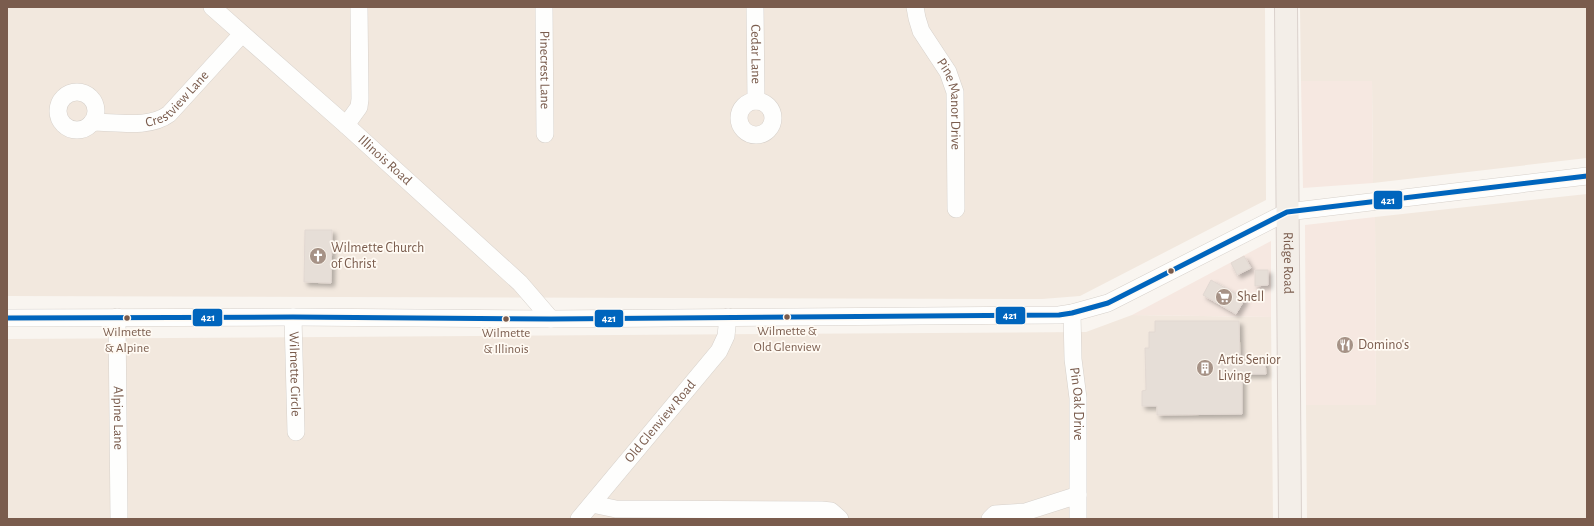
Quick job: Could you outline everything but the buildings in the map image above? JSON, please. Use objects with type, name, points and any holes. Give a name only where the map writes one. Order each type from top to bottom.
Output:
[{"type":"main road","name":"Ridge Road","points":[[1286,7],[1290,519]]},
{"type":"street","name":"Illinois Road","points":[[212,7],[346,125],[520,283],[551,319]]},
{"type":"street","points":[[346,125],[359,108],[360,99],[359,7]]},
{"type":"street","name":"Pinecrest Lane","points":[[544,7],[545,134]]},
{"type":"street","name":"Cedar Lane","points":[[755,7],[756,100]]},
{"type":"street","name":"Pine Manor Drive","points":[[915,7],[916,18],[921,31],[948,72],[955,92],[956,209]]},
{"type":"street","name":"Crestview Lane","points":[[92,122],[145,124],[163,118],[169,114],[242,34]]},
{"type":"street","points":[[7,318],[293,317],[551,319],[1051,315],[1072,313],[1108,303],[1287,212],[1587,176]]},
{"type":"street","name":"Pin Oak Drive","points":[[1072,313],[1073,359],[1078,398],[1078,519]]},
{"type":"street","name":"Alpine Lane","points":[[117,317],[119,519]]},
{"type":"street","name":"Wilmette Circle","points":[[293,317],[296,432]]},
{"type":"street","name":"Old Glenview Road","points":[[579,519],[719,351],[726,336],[728,317]]},
{"type":"street","points":[[990,519],[995,514],[1024,512],[1078,495]]},
{"type":"street","points":[[592,504],[616,509],[821,510],[831,511],[840,519]]},
{"type":"shaded area","points":[[7,7],[1265,7],[1266,200],[1080,296],[1042,299],[7,296]]},
{"type":"shaded area","points":[[1300,7],[1587,7],[1587,158],[1373,183],[1372,81],[1301,81]]},
{"type":"shaded area","points":[[1301,81],[1372,81],[1373,183],[1303,188]]},
{"type":"shaded area","points":[[1587,194],[1587,519],[1307,519],[1306,405],[1376,404],[1375,217]]},
{"type":"shaded area","points":[[1375,217],[1376,405],[1306,405],[1305,225]]},
{"type":"shaded area","name":"Shell","points":[[1271,241],[1271,317],[1132,315]]},
{"type":"shaded area","points":[[1132,315],[1271,317],[1273,519],[7,519],[7,339],[1086,332]]},
{"type":"transit line","name":"421","points":[[7,318],[293,317],[551,319],[1059,315],[1108,303],[1287,212],[1587,176]]},
{"type":"place","name":"Wilmette Church of Christ","points":[[318,256]]},
{"type":"place","name":"Shell","points":[[1224,297]]},
{"type":"place","name":"Wilmette & Old Glenview","points":[[787,317]]},
{"type":"place","name":"Wilmette & Alpine","points":[[127,318]]},
{"type":"place","name":"Wilmette & Illinois","points":[[506,319]]},
{"type":"place","name":"Domino's","points":[[1345,345]]},
{"type":"place","name":"Artis Senior Living","points":[[1205,368]]}]
